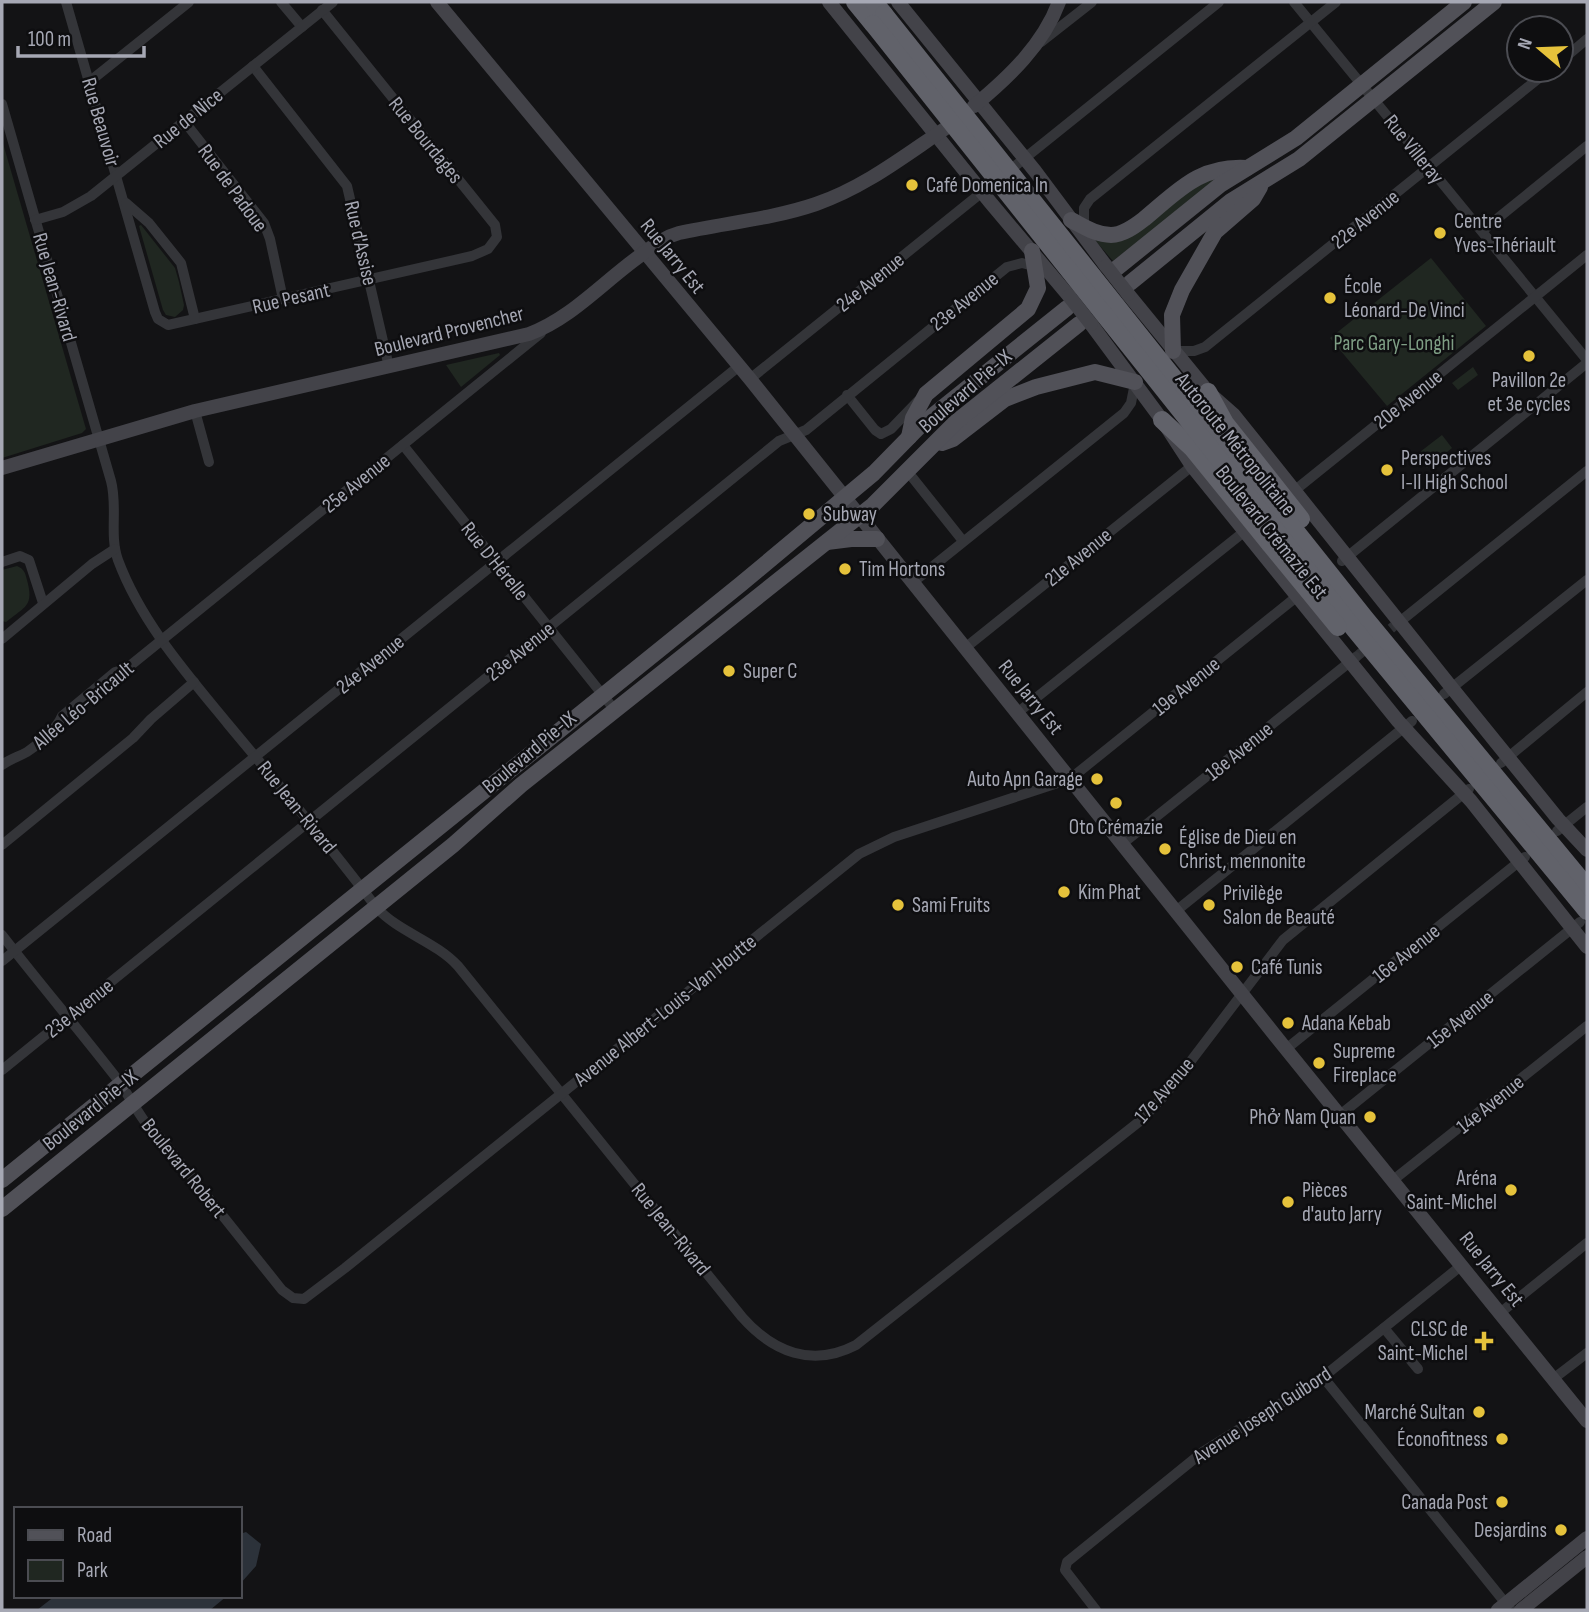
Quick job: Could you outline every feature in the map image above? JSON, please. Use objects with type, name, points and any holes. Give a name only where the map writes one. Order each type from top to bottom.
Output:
[{"type":"highway","name":"Autoroute Métropolitaine","points":[[855,2],[877,13],[1396,656],[1587,887]]},
{"type":"highway","name":"Autoroute Métropolitaine","points":[[877,13],[1580,920]]},
{"type":"highway","points":[[1208,392],[1225,423],[1364,597],[1396,656]]},
{"type":"highway","points":[[1162,420],[1193,449],[1345,635],[1401,687]]},
{"type":"main road","points":[[1112,267],[1212,192],[1285,146],[1464,2]]},
{"type":"main road","points":[[1129,288],[1220,209],[1299,159],[1494,2]]},
{"type":"main road","points":[[1080,229],[1103,234],[1122,233],[1204,174],[1226,167],[1247,168]]},
{"type":"main road","points":[[1173,351],[1172,315],[1182,290],[1217,229],[1252,199],[1265,179]]},
{"type":"main road","points":[[909,437],[913,418],[926,394],[1028,309],[1038,288],[1039,263]]},
{"type":"main road","name":"Boulevard Pie-IX","points":[[2,1180],[845,498],[909,437],[1068,302]]},
{"type":"main road","name":"Boulevard Pie-IX","points":[[2,1209],[376,907],[614,709],[859,516],[976,405],[1085,324]]},
{"type":"main road","points":[[933,446],[953,439],[1005,399],[1036,387],[1088,372],[1103,373],[1135,382]]},
{"type":"main road","points":[[827,542],[877,539]]},
{"type":"street","name":"Rue Beauvoir","points":[[66,2],[155,312],[162,323]]},
{"type":"street","points":[[89,82],[189,2]]},
{"type":"street","points":[[282,2],[302,27]]},
{"type":"street","name":"Rue de Nice","points":[[36,220],[77,205],[333,2]]},
{"type":"street","name":"Rue Jarry Est","points":[[437,2],[750,379],[1587,1421]]},
{"type":"street","name":"Boulevard Crémazie Est","points":[[829,2],[986,188],[1068,302],[1135,382],[1192,466],[1245,531],[1522,859],[1580,920],[1587,947]]},
{"type":"street","name":"Boulevard Crémazie Est","points":[[898,2],[1020,162],[1112,267],[1173,351],[1208,392],[1234,415],[1344,559],[1504,760],[1561,828],[1587,850]]},
{"type":"street","points":[[1035,46],[1059,2]]},
{"type":"street","points":[[975,105],[1035,46],[1089,2]]},
{"type":"street","points":[[1020,162],[1219,2]]},
{"type":"street","name":"Rue Villeray","points":[[1294,2],[1587,362]]},
{"type":"street","points":[[1080,229],[1084,208],[1090,199],[1336,2]]},
{"type":"street","name":"Rue Bourdages","points":[[322,10],[495,225],[497,237],[494,244],[482,252],[461,259]]},
{"type":"street","name":"Rue d'Assise","points":[[253,66],[347,186],[389,367]]},
{"type":"street","name":"22e Avenue","points":[[1173,351],[1194,352],[1205,347],[1532,84]]},
{"type":"street","name":"Rue Jean-Rivard","points":[[2,104],[115,494],[116,550],[134,593],[162,639],[376,907],[385,916],[454,961],[753,1329],[764,1339],[787,1351],[804,1355],[827,1355]]},
{"type":"street","name":"Rue de Padoue","points":[[184,121],[264,223],[283,299]]},
{"type":"street","name":"Boulevard Provencher","points":[[2,468],[195,411],[507,340],[550,326],[666,238],[816,204],[887,170],[940,131]]},
{"type":"street","points":[[1482,231],[1587,146]]},
{"type":"street","name":"24e Avenue","points":[[750,379],[986,188]]},
{"type":"street","points":[[125,202],[149,223],[181,263],[195,319]]},
{"type":"street","name":"20e Avenue","points":[[1294,491],[1587,255]]},
{"type":"street","name":"Rue Pesant","points":[[162,323],[168,325],[461,259]]},
{"type":"street","name":"23e Avenue","points":[[2,1070],[779,441],[806,430],[1007,267],[1017,263],[1039,263]]},
{"type":"street","name":"25e Avenue","points":[[162,639],[550,326]]},
{"type":"street","points":[[1344,559],[1587,362]]},
{"type":"street","name":"24e Avenue","points":[[2,961],[738,367]]},
{"type":"street","points":[[912,583],[1124,413],[1131,403],[1135,382]]},
{"type":"street","points":[[847,396],[881,434],[891,429],[926,394]]},
{"type":"street","points":[[195,411],[209,462]]},
{"type":"street","name":"Rue D'Hérelle","points":[[403,445],[614,709]]},
{"type":"street","name":"21e Avenue","points":[[965,648],[1192,466]]},
{"type":"street","points":[[1396,624],[1587,471]]},
{"type":"street","points":[[908,472],[963,541]]},
{"type":"street","points":[[1017,713],[1245,531]]},
{"type":"street","points":[[3,637],[92,564],[116,550]]},
{"type":"street","points":[[2,562],[20,556],[29,560],[43,603]]},
{"type":"street","points":[[1448,691],[1587,580]]},
{"type":"street","name":"19e Avenue","points":[[1070,779],[1300,594]]},
{"type":"street","name":"Allée Léo-Bricault","points":[[2,765],[10,758],[25,753],[58,725],[62,716],[162,639]]},
{"type":"street","name":"18e Avenue","points":[[1122,844],[1353,660]]},
{"type":"street","points":[[2,845],[133,738],[194,682]]},
{"type":"street","points":[[1504,760],[1587,692]]},
{"type":"street","points":[[1176,911],[1408,724]]},
{"type":"street","name":"Avenue Albert-Louis-Van Houtte","points":[[293,1298],[304,1299],[311,1296],[859,854],[894,837],[1070,779]]},
{"type":"street","name":"17e Avenue","points":[[827,1355],[849,1349],[877,1330],[1140,1121],[1165,1096],[1283,940],[1467,791]]},
{"type":"street","points":[[1561,828],[1587,807]]},
{"type":"street","name":"16e Avenue","points":[[1286,1049],[1522,859]]},
{"type":"street","name":"15e Avenue","points":[[1340,1115],[1580,920]]},
{"type":"street","name":"Boulevard Robert","points":[[2,935],[121,1084],[151,1132],[159,1136],[282,1290],[293,1298]]},
{"type":"street","name":"14e Avenue","points":[[1392,1181],[1587,1026]]},
{"type":"street","points":[[1500,1313],[1587,1243]]},
{"type":"street","name":"Avenue Joseph Guibord","points":[[1096,1610],[1064,1565],[1204,1451],[1323,1377],[1462,1265]]},
{"type":"street","points":[[1384,1328],[1418,1370]]},
{"type":"street","points":[[1553,1379],[1587,1353]]},
{"type":"street","points":[[1323,1377],[1505,1608],[1587,1538]]},
{"type":"street","points":[[1521,1610],[1587,1557]]},
{"type":"green space","points":[[2,140],[86,429],[82,433],[2,458]]},
{"type":"green space","points":[[1225,174],[1113,261],[1094,239],[1101,239],[1187,190]]},
{"type":"green space","points":[[141,225],[175,268],[184,305],[183,310],[175,317],[166,315],[163,310],[139,226]]},
{"type":"green space","name":"Parc Gary-Longhi","points":[[1431,258],[1486,326],[1387,406],[1330,338]]},
{"type":"green space","points":[[499,353],[500,355],[461,387],[446,365]]},
{"type":"green space","points":[[1473,367],[1478,375],[1458,390],[1452,383]]},
{"type":"green space","points":[[1442,435],[1452,448],[1427,468],[1416,455]]},
{"type":"green space","points":[[17,566],[26,575],[29,600],[23,609],[6,622],[2,621],[2,570]]},
{"type":"shaded area","points":[[246,1532],[261,1544],[256,1566],[242,1582],[242,1533]]},
{"type":"shaded area","points":[[52,1598],[225,1598],[210,1610],[37,1610]]},
{"type":"tunnel","points":[[1356,657],[1394,626]]},
{"type":"place","name":"Café Domenica In","points":[[912,185]]},
{"type":"place","name":"Centre Yves-Thériault","points":[[1440,233]]},
{"type":"place","name":"École Léonard-De Vinci","points":[[1330,298]]},
{"type":"place","name":"Pavillon 2e et 3e cycles","points":[[1529,356]]},
{"type":"place","name":"Perspectives I-II High School","points":[[1387,470]]},
{"type":"place","name":"Subway","points":[[809,514]]},
{"type":"place","name":"Tim Hortons","points":[[845,569]]},
{"type":"place","name":"Super C","points":[[729,671]]},
{"type":"place","name":"Auto Apn Garage","points":[[1097,779]]},
{"type":"place","name":"Oto Crémazie","points":[[1116,803]]},
{"type":"place","name":"Église de Dieu en Christ, mennonite","points":[[1165,849]]},
{"type":"place","name":"Kim Phat","points":[[1064,892]]},
{"type":"place","name":"Sami Fruits","points":[[898,905]]},
{"type":"place","name":"Privilège Salon de Beauté","points":[[1209,905]]},
{"type":"place","name":"Café Tunis","points":[[1237,967]]},
{"type":"place","name":"Adana Kebab","points":[[1288,1023]]},
{"type":"place","name":"Supreme Fireplace","points":[[1319,1063]]},
{"type":"place","name":"Phở Nam Quan","points":[[1370,1117]]},
{"type":"place","name":"Aréna Saint-Michel","points":[[1511,1190]]},
{"type":"place","name":"Pièces d'auto Jarry","points":[[1288,1202]]},
{"type":"place","name":"CLSC de Saint-Michel","points":[[1484,1341]]},
{"type":"place","name":"Marché Sultan","points":[[1479,1412]]},
{"type":"place","name":"Éconofitness","points":[[1502,1439]]},
{"type":"place","name":"Canada Post","points":[[1502,1502]]},
{"type":"place","name":"Desjardins","points":[[1561,1530]]}]
